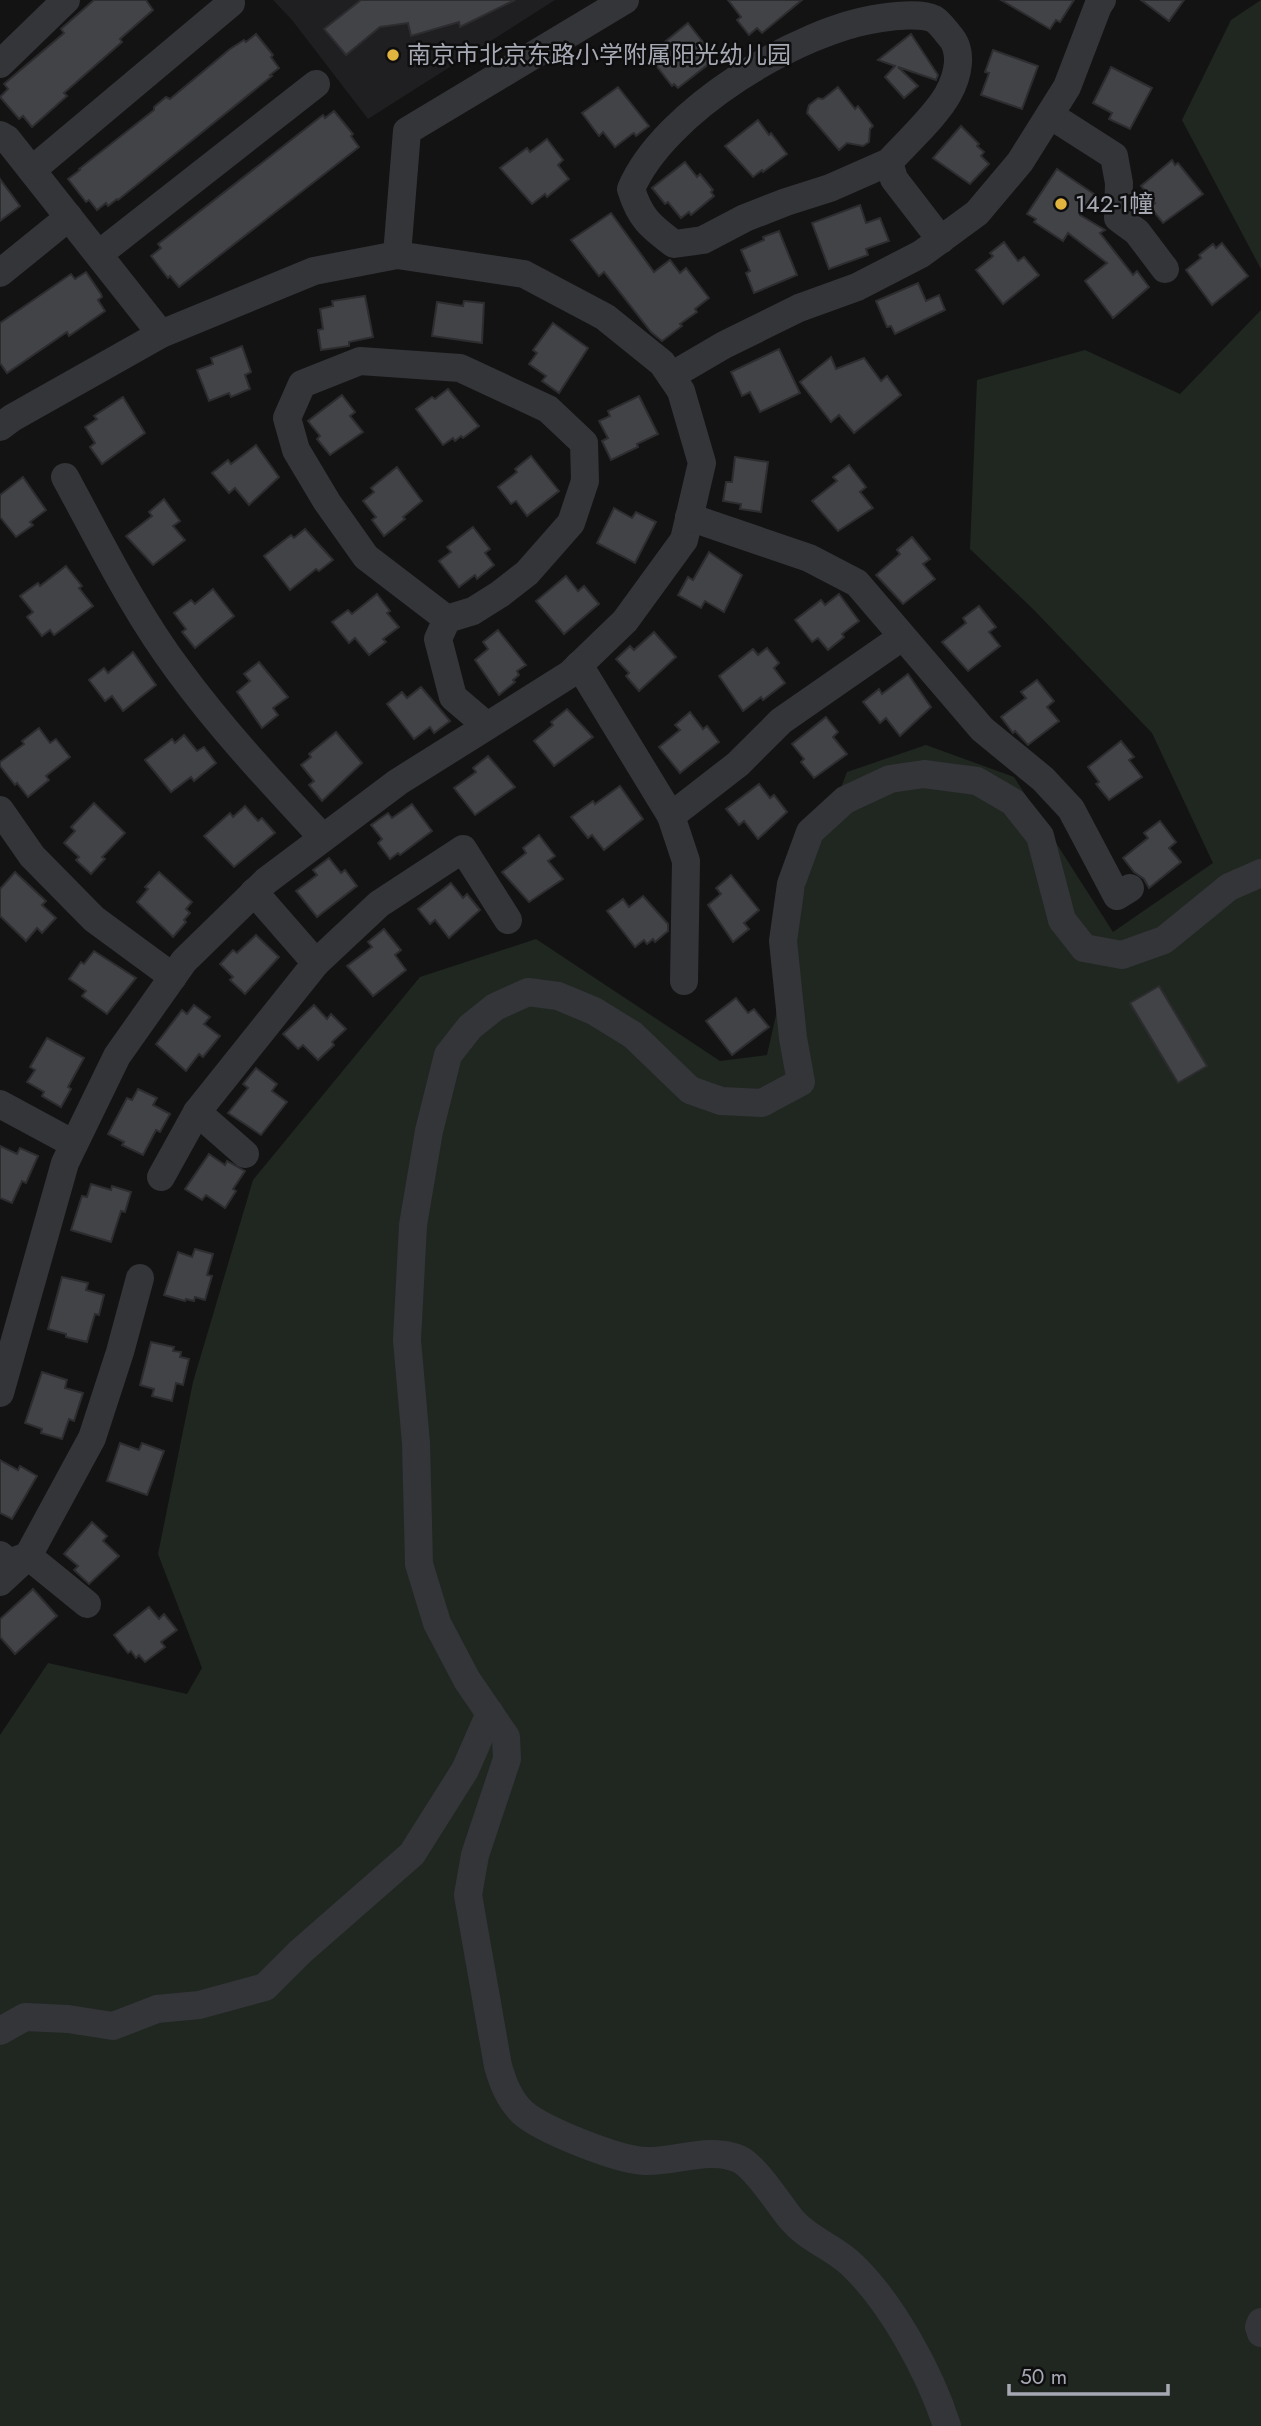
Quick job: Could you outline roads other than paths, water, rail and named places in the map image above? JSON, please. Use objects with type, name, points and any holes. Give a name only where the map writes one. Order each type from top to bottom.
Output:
[{"type":"street","points":[[0,64],[66,0]]},
{"type":"street","points":[[397,255],[407,131],[625,0]]},
{"type":"street","points":[[671,376],[724,345],[799,308],[858,287],[921,254],[977,214],[1020,162],[1067,88],[1102,0]]},
{"type":"street","points":[[32,170],[231,3]]},
{"type":"street","points":[[900,15],[933,19],[952,38],[960,64],[947,95],[889,162],[830,188],[745,218],[703,240],[674,244],[647,224],[637,208],[631,189],[639,169],[670,134],[713,96],[752,69],[793,46],[864,20],[900,15]]},
{"type":"street","points":[[99,254],[316,85]]},
{"type":"street","points":[[1050,115],[1114,156],[1119,183],[1118,218],[1137,232],[1165,269]]},
{"type":"street","points":[[0,135],[7,139],[161,334]]},
{"type":"street","points":[[889,162],[894,179],[942,240]]},
{"type":"street","points":[[0,274],[69,217]]},
{"type":"street","points":[[0,428],[12,418],[161,334],[314,271],[397,255],[524,274],[605,317],[662,363],[681,391],[702,463],[684,540],[625,621],[570,674],[398,782],[254,892],[184,961],[117,1056],[65,1163],[0,1392]]},
{"type":"street","points":[[447,619],[366,557],[327,502],[296,450],[287,418],[302,384],[360,361],[460,368],[548,409],[584,443],[585,481],[571,523],[527,573],[500,594],[473,611],[447,619],[438,639],[453,697],[487,726]]},
{"type":"street","points":[[65,477],[137,608],[179,671],[247,756],[323,838]]},
{"type":"street","points":[[689,517],[809,558],[856,583],[982,729],[1043,779],[1071,809],[1116,896],[1130,888]]},
{"type":"street","points":[[671,816],[738,764],[781,721],[902,637]]},
{"type":"street","points":[[579,665],[671,816],[686,861],[684,981]]},
{"type":"street","points":[[947,2426],[936,2391],[876,2292],[849,2262],[814,2241],[792,2221],[743,2161],[724,2153],[643,2161],[617,2155],[541,2126],[522,2111],[505,2090],[498,2066],[468,1895],[475,1855],[507,1759],[506,1737],[467,1680],[437,1623],[419,1564],[416,1443],[407,1340],[413,1225],[429,1131],[448,1055],[470,1027],[495,1007],[528,992],[558,996],[594,1011],[633,1035],[691,1090],[721,1101],[762,1103],[801,1082],[793,1038],[783,941],[791,884],[810,832],[845,800],[890,779],[924,774],[977,780],[1013,802],[1040,836],[1062,920],[1084,947],[1122,955],[1164,940],[1229,887],[1261,873]]},
{"type":"street","points":[[0,810],[32,856],[94,919],[173,977]]},
{"type":"street","points":[[161,1177],[197,1112],[316,963],[379,904],[463,849],[508,920]]},
{"type":"street","points":[[254,892],[316,963]]},
{"type":"street","points":[[0,1104],[74,1144]]},
{"type":"street","points":[[197,1112],[245,1154]]},
{"type":"street","points":[[0,1582],[28,1556],[92,1438],[120,1352],[140,1278]]},
{"type":"street","points":[[0,1555],[9,1563],[28,1556]]},
{"type":"street","points":[[28,1556],[87,1604]]},
{"type":"street","points":[[0,2031],[25,2017],[68,2019],[113,2026],[157,2009],[199,2005],[265,1987],[300,1952],[412,1854],[465,1770],[489,1713]]},
{"type":"street","points":[[1261,2322],[1261,2333]]},
{"type":"place","name":"南京市北京东路小学附属阳光幼儿园","points":[[393,55]]},
{"type":"place","name":"142-1幢","points":[[1061,204]]}]
